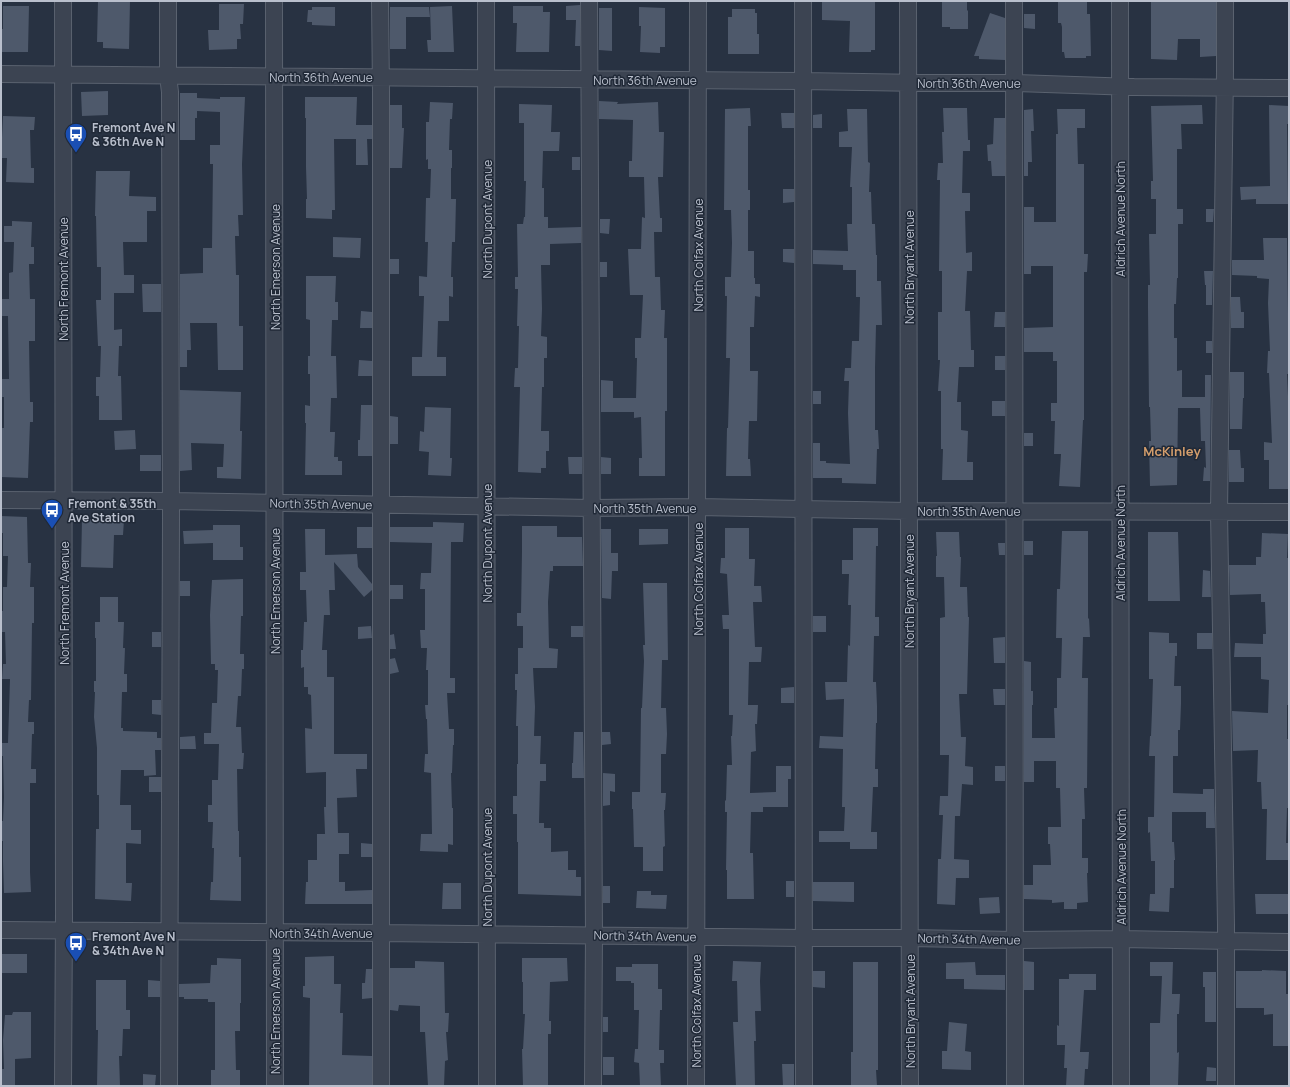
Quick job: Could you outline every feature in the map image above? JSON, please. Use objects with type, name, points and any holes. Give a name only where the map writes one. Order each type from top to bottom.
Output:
[{"type":"street","name":"North Fremont Avenue","points":[[63,1],[63,1086]]},
{"type":"street","points":[[168,1],[168,76],[170,92],[171,501],[169,1086]]},
{"type":"street","name":"North Emerson Avenue","points":[[274,1],[275,1086]]},
{"type":"street","points":[[380,1],[381,1086]]},
{"type":"street","name":"North Dupont Avenue","points":[[486,1],[487,1086]]},
{"type":"street","points":[[589,1],[594,935],[593,1086]]},
{"type":"street","name":"North Colfax Avenue","points":[[696,1086],[698,1]]},
{"type":"street","points":[[803,1],[802,509],[804,1086]]},
{"type":"street","name":"North Bryant Avenue","points":[[908,1],[910,1086]]},
{"type":"street","points":[[1014,1],[1015,1086]]},
{"type":"street","name":"Aldrich Avenue North","points":[[1120,1],[1121,1086]]},
{"type":"street","points":[[1225,1],[1219,512],[1226,941],[1226,1086]]},
{"type":"street","name":"North 36th Avenue","points":[[1,74],[1015,83],[1289,88]]},
{"type":"street","name":"North 35th Avenue","points":[[1,500],[171,501],[591,508],[698,507],[909,511],[1289,512]]},
{"type":"street","name":"North 34th Avenue","points":[[1,930],[1014,940],[1121,939],[1289,942]]},
{"type":"building","points":[[98,1],[130,1],[129,49],[103,48],[103,42],[97,42]]},
{"type":"building","points":[[822,1],[875,1],[875,50],[871,50],[871,52],[849,52],[850,21],[822,20]]},
{"type":"building","points":[[942,1],[967,1],[968,29],[950,29],[950,27],[942,27]]},
{"type":"building","points":[[1058,1],[1087,1],[1087,14],[1090,14],[1091,56],[1086,56],[1086,58],[1065,58],[1064,52],[1062,52],[1062,27],[1061,23],[1058,23]]},
{"type":"building","points":[[1151,1],[1216,1],[1216,56],[1200,57],[1200,39],[1178,39],[1177,60],[1151,59]]},
{"type":"building","points":[[219,4],[244,4],[243,24],[240,24],[241,39],[237,39],[237,49],[209,50],[208,30],[219,30]]},
{"type":"building","points":[[580,5],[580,46],[575,46],[576,20],[566,20],[566,6]]},
{"type":"building","points":[[3,6],[29,6],[28,52],[1,52]]},
{"type":"building","points":[[452,6],[454,52],[428,52],[427,40],[431,40],[430,7]]},
{"type":"building","points":[[513,6],[543,6],[543,12],[550,12],[549,52],[516,52],[517,23],[513,23]]},
{"type":"building","points":[[312,7],[335,7],[335,26],[312,25],[312,22],[307,22],[308,10],[312,10]]},
{"type":"building","points":[[390,7],[429,7],[430,17],[406,17],[406,49],[390,49]]},
{"type":"building","points":[[639,7],[665,8],[665,47],[660,47],[660,53],[640,52],[641,26],[639,26]]},
{"type":"building","points":[[599,8],[612,8],[612,51],[599,50]]},
{"type":"building","points":[[732,9],[755,9],[755,13],[757,13],[757,34],[759,34],[759,54],[728,54],[728,17],[732,17]]},
{"type":"building","points":[[990,13],[1005,18],[1005,60],[979,59],[979,56],[974,56]]},
{"type":"building","points":[[1024,14],[1035,14],[1035,29],[1024,28]]},
{"type":"building","points":[[108,91],[108,115],[82,116],[81,92]]},
{"type":"building","points":[[180,93],[197,93],[197,98],[220,99],[220,97],[245,97],[242,164],[243,215],[238,215],[239,236],[235,236],[236,275],[239,275],[239,326],[243,326],[243,370],[218,370],[217,323],[190,323],[191,350],[187,350],[187,367],[180,367],[180,274],[203,273],[203,248],[212,248],[213,164],[210,164],[210,145],[220,145],[220,112],[197,111],[197,118],[195,118],[195,140],[180,140]]},
{"type":"building","points":[[305,97],[357,97],[356,125],[372,125],[372,139],[367,139],[368,165],[356,165],[356,139],[334,139],[335,210],[332,210],[332,219],[306,218]]},
{"type":"building","points":[[599,101],[618,102],[617,104],[658,102],[659,132],[664,132],[663,177],[658,177],[662,232],[654,232],[655,277],[660,277],[661,310],[665,310],[664,338],[667,338],[665,476],[639,476],[639,458],[642,458],[641,417],[634,418],[634,412],[601,412],[601,380],[613,381],[613,398],[636,398],[637,358],[635,358],[635,338],[641,338],[643,295],[630,295],[628,249],[641,249],[642,217],[645,218],[644,177],[629,177],[629,161],[632,161],[633,120],[599,119]]},
{"type":"building","points":[[430,102],[453,103],[452,119],[450,119],[449,150],[452,150],[451,199],[456,199],[455,242],[452,242],[451,277],[453,277],[453,297],[449,296],[449,321],[438,321],[437,357],[446,357],[446,376],[412,376],[412,357],[422,357],[424,296],[419,296],[419,276],[427,277],[428,242],[425,242],[426,198],[430,198],[431,169],[428,169],[428,159],[426,160],[426,122],[429,122]]},
{"type":"building","points":[[519,104],[552,105],[551,132],[560,132],[559,151],[543,151],[542,188],[544,188],[544,217],[548,217],[548,228],[581,227],[581,243],[550,244],[550,265],[541,265],[541,336],[547,337],[547,358],[544,358],[541,431],[549,431],[549,451],[546,451],[546,468],[541,468],[541,473],[518,472],[520,387],[514,387],[515,368],[518,368],[519,326],[517,326],[518,289],[515,289],[515,277],[518,277],[517,224],[523,224],[525,217],[526,181],[524,181],[524,123],[519,123]]},
{"type":"building","points":[[390,105],[402,105],[402,128],[404,128],[402,168],[390,168]]},
{"type":"building","points":[[1202,105],[1203,124],[1181,124],[1182,149],[1177,149],[1177,209],[1183,209],[1183,224],[1178,224],[1178,278],[1176,304],[1174,304],[1174,338],[1177,338],[1177,371],[1182,370],[1182,397],[1205,397],[1205,375],[1211,375],[1210,481],[1203,481],[1204,467],[1206,468],[1205,441],[1201,441],[1200,408],[1178,408],[1177,485],[1150,486],[1149,441],[1151,441],[1149,407],[1148,308],[1148,285],[1150,285],[1149,234],[1156,234],[1156,199],[1151,199],[1151,181],[1153,181],[1151,106]]},
{"type":"building","points":[[1269,105],[1289,106],[1289,124],[1287,124],[1288,204],[1256,204],[1256,199],[1241,200],[1240,187],[1270,186]]},
{"type":"building","points":[[750,108],[751,126],[748,126],[748,190],[750,190],[750,210],[748,210],[748,251],[754,251],[755,284],[760,284],[760,297],[755,296],[754,327],[750,327],[750,371],[758,371],[757,421],[749,421],[748,459],[750,459],[751,476],[726,476],[730,358],[726,358],[727,296],[725,296],[725,277],[731,277],[732,243],[731,210],[724,210],[725,109]]},
{"type":"building","points":[[943,108],[967,108],[968,140],[970,140],[970,151],[963,151],[962,193],[970,193],[970,211],[965,211],[966,253],[972,252],[972,271],[967,271],[965,311],[970,311],[971,350],[974,350],[974,367],[959,367],[957,402],[961,402],[961,430],[968,431],[967,462],[973,462],[973,480],[942,480],[943,449],[941,449],[941,391],[938,391],[940,360],[938,360],[938,312],[942,312],[942,271],[939,271],[940,180],[937,180],[938,163],[943,163]]},
{"type":"building","points":[[847,109],[867,109],[868,162],[870,163],[869,192],[871,192],[872,224],[875,224],[877,281],[881,281],[882,325],[876,325],[875,430],[878,430],[879,449],[877,449],[876,484],[842,483],[842,478],[813,478],[813,443],[820,443],[820,461],[826,461],[826,463],[850,464],[848,413],[849,381],[844,381],[845,368],[851,368],[852,341],[859,341],[860,297],[856,297],[856,270],[843,270],[843,265],[813,264],[813,250],[848,251],[847,224],[852,224],[852,187],[850,187],[852,147],[839,147],[839,132],[848,131]]},
{"type":"building","points":[[1033,109],[1034,131],[1031,131],[1032,162],[1028,162],[1028,176],[1024,176],[1024,110]]},
{"type":"building","points":[[1057,109],[1085,109],[1085,128],[1077,128],[1078,164],[1084,164],[1084,254],[1088,254],[1087,272],[1084,272],[1084,420],[1080,487],[1059,486],[1061,454],[1054,454],[1055,421],[1051,421],[1051,403],[1057,403],[1057,361],[1053,361],[1053,352],[1024,352],[1024,328],[1053,327],[1053,266],[1031,266],[1031,274],[1024,274],[1024,207],[1034,207],[1034,222],[1056,222],[1056,134],[1058,134]]},
{"type":"building","points":[[781,113],[794,113],[794,128],[782,128]]},
{"type":"building","points":[[822,114],[822,128],[813,128],[813,115]]},
{"type":"building","points":[[3,116],[35,117],[34,130],[30,130],[31,168],[34,168],[34,183],[6,182],[7,158],[1,158]]},
{"type":"building","points":[[994,118],[1005,118],[1005,176],[992,176],[991,161],[988,161],[987,145],[993,144]]},
{"type":"building","points":[[572,157],[580,157],[580,170],[572,170]]},
{"type":"building","points":[[96,171],[130,171],[129,196],[156,197],[156,211],[147,211],[147,242],[123,242],[124,275],[134,275],[134,293],[114,293],[114,330],[122,329],[122,346],[119,346],[118,376],[121,376],[122,420],[99,420],[99,396],[96,396],[96,377],[100,377],[101,346],[98,346],[96,300],[101,300],[101,267],[97,267],[95,216]]},
{"type":"building","points":[[783,189],[794,189],[794,202],[783,203]]},
{"type":"building","points":[[1206,209],[1214,209],[1213,222],[1206,222]]},
{"type":"building","points":[[600,219],[610,219],[609,234],[600,233]]},
{"type":"building","points":[[12,221],[32,222],[31,247],[34,247],[34,264],[29,264],[30,299],[35,299],[35,341],[29,341],[30,402],[33,402],[33,422],[30,422],[28,478],[1,477],[1,428],[4,428],[4,397],[1,397],[1,379],[9,379],[8,316],[1,316],[1,299],[9,299],[9,273],[13,272],[14,242],[4,242],[4,226],[12,226]]},
{"type":"building","points":[[333,237],[361,238],[360,258],[333,257]]},
{"type":"building","points":[[1263,238],[1287,238],[1289,313],[1289,374],[1287,374],[1289,418],[1289,489],[1269,489],[1269,460],[1264,460],[1264,442],[1272,443],[1269,373],[1267,373],[1268,351],[1270,351],[1268,303],[1269,279],[1257,278],[1257,276],[1232,275],[1232,260],[1264,260]]},
{"type":"building","points":[[783,249],[794,249],[794,263],[783,262]]},
{"type":"building","points":[[390,259],[399,259],[399,274],[390,274]]},
{"type":"building","points":[[600,262],[607,262],[607,277],[600,277]]},
{"type":"building","points":[[1204,271],[1213,271],[1212,305],[1206,305]]},
{"type":"building","points":[[306,276],[336,276],[335,302],[338,302],[338,320],[332,320],[331,356],[336,356],[337,398],[331,398],[330,432],[335,432],[334,457],[338,457],[338,461],[342,461],[342,475],[305,475],[305,405],[310,406],[310,374],[308,374],[308,356],[310,356],[310,320],[306,319]]},
{"type":"building","points":[[142,284],[161,284],[161,312],[143,312]]},
{"type":"building","points":[[1231,297],[1240,297],[1241,312],[1244,312],[1244,328],[1231,328]]},
{"type":"building","points":[[361,311],[372,312],[372,328],[360,328]]},
{"type":"building","points":[[995,312],[1005,312],[1005,327],[994,327]]},
{"type":"building","points":[[1206,341],[1212,341],[1212,353],[1206,353]]},
{"type":"building","points":[[995,356],[1005,356],[1005,370],[995,370]]},
{"type":"building","points":[[359,360],[372,361],[372,376],[358,376]]},
{"type":"building","points":[[1230,372],[1244,372],[1242,429],[1230,429]]},
{"type":"building","points":[[180,390],[241,392],[241,479],[217,478],[217,467],[223,467],[224,444],[191,443],[192,470],[180,471]]},
{"type":"building","points":[[813,391],[821,391],[821,404],[813,404]]},
{"type":"building","points":[[992,401],[1005,401],[1005,416],[992,416]]},
{"type":"building","points":[[361,405],[372,405],[372,456],[358,456]]},
{"type":"building","points":[[425,407],[451,408],[451,476],[428,475],[429,452],[419,451],[420,431],[424,432]]},
{"type":"building","points":[[390,416],[398,417],[398,444],[390,444]]},
{"type":"building","points":[[135,430],[136,449],[115,450],[114,431]]},
{"type":"building","points":[[1024,433],[1033,433],[1033,446],[1024,446]]},
{"type":"building","points":[[1229,450],[1240,450],[1241,468],[1244,468],[1244,482],[1229,482]]},
{"type":"building","points":[[140,455],[161,455],[161,471],[140,471]]},
{"type":"building","points":[[568,457],[582,457],[582,474],[569,474]]},
{"type":"building","points":[[601,457],[611,458],[611,474],[601,474]]},
{"type":"building","points":[[1,516],[27,517],[28,563],[31,563],[30,587],[34,587],[31,700],[29,700],[28,722],[34,722],[34,734],[32,734],[31,769],[36,769],[36,783],[30,783],[31,892],[4,893],[3,841],[1,841],[1,821],[3,821],[4,797],[3,756],[1,756],[1,743],[8,743],[10,679],[2,679],[3,664],[6,664],[5,632],[1,632],[1,611],[3,611],[3,587],[7,587],[8,556],[3,556]]},
{"type":"building","points":[[82,519],[124,520],[123,535],[114,535],[113,568],[81,567]]},
{"type":"building","points":[[433,522],[464,523],[463,542],[451,542],[450,678],[455,678],[455,693],[447,693],[449,729],[454,729],[451,773],[453,845],[448,844],[448,852],[420,851],[421,834],[432,834],[431,773],[424,772],[425,754],[428,754],[425,705],[428,705],[428,670],[426,670],[427,648],[421,648],[420,630],[425,630],[425,589],[420,589],[421,573],[431,573],[432,543],[390,542],[390,527],[433,527]]},
{"type":"building","points":[[213,525],[240,525],[240,547],[243,547],[243,560],[213,560],[213,543],[184,544],[183,531],[213,530]]},
{"type":"building","points":[[522,526],[557,526],[557,537],[582,537],[583,566],[553,566],[553,571],[550,571],[548,602],[549,648],[558,649],[557,668],[533,668],[535,707],[534,736],[541,736],[540,764],[546,764],[546,781],[540,781],[539,823],[544,823],[544,828],[551,828],[551,852],[568,851],[568,870],[576,870],[576,877],[581,877],[581,896],[518,894],[517,814],[513,814],[513,796],[517,796],[518,764],[518,726],[516,726],[517,690],[515,690],[515,674],[518,674],[518,648],[523,648],[523,626],[517,626],[517,613],[521,613]]},
{"type":"building","points":[[357,527],[372,527],[372,548],[357,548]]},
{"type":"building","points":[[725,528],[749,528],[749,559],[755,559],[754,586],[761,586],[762,602],[753,602],[755,647],[762,647],[761,662],[749,662],[748,705],[758,705],[757,724],[755,724],[756,751],[751,752],[750,793],[776,792],[776,766],[791,766],[791,779],[788,779],[788,807],[763,807],[763,812],[751,812],[750,853],[753,853],[754,899],[727,899],[727,812],[725,812],[725,801],[727,765],[732,765],[731,736],[733,715],[729,715],[729,629],[723,629],[722,615],[729,615],[727,574],[720,573],[721,558],[725,558]]},
{"type":"building","points":[[853,528],[878,528],[878,546],[876,546],[875,617],[879,617],[879,636],[874,636],[873,682],[876,682],[877,723],[875,769],[878,769],[878,787],[873,787],[871,832],[877,832],[877,849],[850,849],[850,842],[819,842],[819,831],[844,831],[845,807],[842,807],[843,749],[819,748],[820,736],[843,737],[844,699],[826,700],[825,682],[847,682],[851,605],[848,605],[849,574],[842,574],[842,560],[853,560]]},
{"type":"building","points":[[305,529],[325,529],[325,555],[357,554],[358,567],[372,584],[372,590],[364,597],[334,562],[335,590],[329,590],[330,615],[324,615],[322,650],[327,650],[327,677],[334,677],[334,754],[367,754],[367,769],[356,769],[357,797],[337,798],[338,833],[349,833],[349,854],[339,854],[339,882],[345,882],[345,891],[372,890],[372,904],[305,904],[306,882],[308,882],[308,860],[317,860],[317,834],[325,834],[324,807],[326,807],[326,772],[306,773],[305,728],[312,729],[311,695],[308,694],[308,687],[304,687],[304,667],[301,668],[304,622],[307,622],[306,590],[300,590],[300,572],[306,572]]},
{"type":"building","points":[[601,529],[611,529],[611,553],[618,553],[618,571],[612,571],[611,599],[602,598]]},
{"type":"building","points":[[639,529],[668,529],[668,544],[639,545]]},
{"type":"building","points":[[1062,531],[1088,531],[1088,619],[1089,618],[1090,637],[1083,637],[1082,678],[1088,678],[1087,788],[1084,788],[1085,819],[1082,819],[1082,858],[1088,858],[1088,902],[1077,903],[1077,909],[1064,909],[1064,902],[1052,903],[1052,900],[1024,899],[1024,885],[1033,885],[1033,865],[1051,865],[1050,844],[1048,844],[1048,827],[1061,827],[1060,788],[1056,788],[1056,761],[1034,761],[1034,782],[1024,782],[1024,661],[1031,662],[1031,691],[1033,691],[1032,738],[1055,738],[1054,708],[1057,708],[1057,678],[1061,678],[1062,638],[1056,638],[1057,589],[1060,589]]},
{"type":"building","points":[[936,532],[959,532],[961,557],[960,587],[967,587],[969,617],[967,694],[959,694],[961,737],[966,737],[965,766],[973,767],[973,785],[962,784],[960,816],[955,816],[954,859],[969,860],[969,878],[956,878],[955,905],[937,904],[938,859],[941,859],[943,815],[939,815],[940,796],[948,796],[949,755],[940,755],[940,618],[945,617],[944,577],[936,577]]},
{"type":"building","points":[[1148,532],[1178,532],[1180,601],[1148,601]]},
{"type":"building","points":[[1262,533],[1288,534],[1289,705],[1287,705],[1287,739],[1289,739],[1289,808],[1287,808],[1286,843],[1289,843],[1289,860],[1266,860],[1267,809],[1262,809],[1261,782],[1257,782],[1258,750],[1233,751],[1232,711],[1268,713],[1269,680],[1261,679],[1261,657],[1234,657],[1235,643],[1263,644],[1263,634],[1266,634],[1265,602],[1261,602],[1261,594],[1230,595],[1229,565],[1256,565],[1256,557],[1261,557]]},
{"type":"building","points":[[1024,541],[1033,541],[1033,555],[1024,555]]},
{"type":"building","points":[[998,543],[1005,543],[1005,555],[999,555]]},
{"type":"building","points":[[1210,565],[1211,597],[1202,597],[1203,570],[1210,571]]},
{"type":"building","points":[[243,579],[243,616],[241,616],[240,654],[244,654],[244,669],[242,669],[241,696],[238,696],[236,727],[241,727],[242,753],[244,753],[243,769],[237,769],[239,857],[241,857],[241,901],[210,900],[211,882],[213,882],[214,848],[212,848],[213,822],[208,822],[208,805],[212,805],[212,780],[218,780],[219,744],[204,744],[204,733],[211,733],[212,703],[217,703],[218,670],[215,670],[215,664],[211,664],[210,615],[212,580]]},
{"type":"building","points":[[180,581],[190,581],[190,596],[180,596]]},
{"type":"building","points":[[643,583],[667,583],[668,660],[662,660],[661,708],[666,708],[667,734],[666,754],[661,754],[661,793],[666,793],[664,810],[665,846],[663,847],[663,871],[643,871],[643,847],[634,847],[632,792],[640,792],[641,708],[644,661],[643,645],[645,645]]},
{"type":"building","points":[[390,585],[403,585],[403,599],[390,599]]},
{"type":"building","points":[[100,597],[118,597],[118,622],[124,622],[124,674],[127,674],[127,692],[122,692],[121,728],[123,728],[123,731],[157,732],[157,738],[161,738],[161,750],[155,750],[156,775],[144,776],[144,770],[121,770],[120,805],[131,805],[131,830],[141,830],[141,844],[126,843],[126,883],[132,883],[131,901],[95,899],[96,829],[99,829],[99,795],[97,795],[97,748],[94,717],[94,681],[96,681],[95,622],[100,622]]},
{"type":"building","points":[[813,616],[826,616],[826,632],[813,632]]},
{"type":"building","points":[[371,626],[372,638],[358,639],[358,627]]},
{"type":"building","points":[[571,626],[583,626],[583,637],[571,637]]},
{"type":"building","points":[[152,632],[161,632],[161,647],[152,647]]},
{"type":"building","points":[[1149,632],[1169,633],[1169,643],[1177,643],[1174,686],[1181,686],[1181,704],[1180,730],[1178,730],[1178,756],[1173,756],[1173,793],[1203,794],[1203,789],[1214,789],[1215,828],[1206,828],[1206,812],[1172,812],[1172,842],[1174,842],[1175,860],[1174,888],[1170,888],[1169,912],[1149,911],[1150,894],[1155,894],[1155,861],[1151,861],[1148,817],[1154,817],[1155,756],[1149,756],[1153,679],[1149,679]]},
{"type":"building","points":[[1197,633],[1212,633],[1212,649],[1197,649]]},
{"type":"building","points":[[394,634],[396,649],[390,649],[390,635]]},
{"type":"building","points":[[1005,637],[1005,663],[994,663],[993,638]]},
{"type":"building","points":[[395,658],[399,672],[390,674],[390,659]]},
{"type":"building","points":[[794,687],[794,703],[781,703],[781,688]]},
{"type":"building","points":[[993,689],[1005,689],[1005,705],[994,705]]},
{"type":"building","points":[[152,700],[161,700],[161,715],[152,714]]},
{"type":"building","points":[[574,732],[583,732],[584,778],[572,778]]},
{"type":"building","points":[[602,732],[610,732],[611,744],[602,745]]},
{"type":"building","points":[[195,736],[196,749],[180,749],[180,737]]},
{"type":"building","points":[[995,766],[1005,766],[1005,781],[995,781]]},
{"type":"building","points":[[603,773],[615,774],[615,792],[610,791],[610,805],[603,806]]},
{"type":"building","points":[[149,777],[161,777],[161,792],[149,792]]},
{"type":"building","points":[[361,843],[372,844],[372,857],[361,857]]},
{"type":"building","points":[[786,881],[794,881],[794,897],[786,897]]},
{"type":"building","points":[[813,882],[854,882],[854,902],[813,901]]},
{"type":"building","points":[[443,883],[461,883],[461,909],[442,909]]},
{"type":"building","points":[[603,886],[610,886],[610,903],[603,903]]},
{"type":"building","points":[[637,891],[651,891],[651,895],[667,895],[666,909],[636,908]]},
{"type":"building","points":[[1255,894],[1289,894],[1289,914],[1256,914]]},
{"type":"building","points":[[999,897],[1000,913],[980,914],[979,898]]},
{"type":"building","points":[[1,954],[27,954],[27,973],[1,973]]},
{"type":"building","points":[[334,956],[334,984],[341,984],[340,1013],[343,1013],[342,1055],[372,1056],[372,1086],[309,1086],[310,998],[303,997],[303,986],[305,986],[305,957]]},
{"type":"building","points":[[217,958],[241,959],[240,1031],[235,1031],[236,1070],[240,1070],[240,1086],[211,1086],[211,1070],[215,1070],[215,1002],[208,1002],[208,999],[184,999],[184,997],[179,997],[179,984],[210,983],[211,965],[217,965]]},
{"type":"building","points":[[522,958],[567,958],[568,981],[550,982],[549,1021],[551,1021],[551,1034],[548,1034],[548,1086],[523,1086],[522,1049],[525,1014],[523,1014]]},
{"type":"building","points":[[415,961],[444,962],[445,1013],[449,1013],[448,1032],[446,1032],[448,1060],[445,1061],[444,1086],[428,1086],[425,1032],[420,1032],[420,1006],[399,1005],[398,1011],[390,1010],[390,968],[415,968]]},
{"type":"building","points":[[733,961],[761,962],[761,1011],[755,1011],[755,1086],[736,1086],[733,1022],[738,1022],[737,981],[732,981]]},
{"type":"building","points":[[1024,961],[1034,962],[1034,990],[1024,990]]},
{"type":"building","points":[[853,962],[878,962],[877,1086],[851,1086],[851,1052],[853,1052]]},
{"type":"building","points":[[975,962],[976,975],[1005,975],[1005,990],[964,989],[964,979],[946,979],[946,963]]},
{"type":"building","points":[[1150,962],[1173,962],[1172,994],[1180,994],[1179,1014],[1177,1014],[1177,1053],[1179,1052],[1178,1086],[1150,1086],[1150,1023],[1160,1023],[1162,976],[1150,976]]},
{"type":"building","points":[[632,964],[658,964],[658,989],[662,989],[659,1050],[664,1050],[664,1063],[660,1063],[661,1086],[640,1086],[639,1063],[634,1062],[635,1049],[638,1049],[639,1010],[634,1010],[634,983],[631,983],[631,981],[616,981],[616,967],[632,967]]},
{"type":"building","points":[[366,969],[372,969],[372,998],[362,999],[362,983],[365,983]]},
{"type":"building","points":[[813,971],[825,971],[825,988],[813,987]]},
{"type":"building","points":[[1236,971],[1286,971],[1286,994],[1289,994],[1289,1046],[1273,1046],[1273,1014],[1264,1015],[1264,1008],[1236,1008]]},
{"type":"building","points":[[1203,972],[1216,972],[1216,1022],[1205,1022],[1205,987],[1203,987]]},
{"type":"building","points":[[1069,974],[1096,974],[1096,990],[1084,990],[1080,1052],[1089,1052],[1088,1069],[1085,1069],[1084,1086],[1066,1086],[1067,1068],[1064,1068],[1065,1045],[1057,1045],[1057,1025],[1059,1026],[1059,979],[1069,979]]},
{"type":"building","points":[[96,980],[126,980],[126,1010],[130,1010],[130,1029],[123,1029],[122,1056],[119,1056],[120,1086],[97,1086],[98,1030],[96,1030]]},
{"type":"building","points":[[148,980],[160,981],[160,997],[148,997]]},
{"type":"building","points":[[13,1012],[31,1012],[31,1058],[15,1059],[15,1086],[1,1086],[1,1069],[4,1069],[3,1040],[5,1015],[12,1015]]},
{"type":"building","points":[[603,1017],[608,1017],[608,1032],[603,1032]]},
{"type":"building","points":[[949,1022],[967,1024],[965,1051],[971,1052],[971,1070],[942,1069],[942,1051],[947,1051]]},
{"type":"building","points":[[603,1057],[614,1057],[614,1075],[603,1075]]},
{"type":"building","points":[[782,1064],[794,1064],[794,1086],[783,1086]]},
{"type":"building","points":[[1207,1067],[1216,1068],[1216,1081],[1206,1081]]},
{"type":"building","points":[[143,1074],[156,1075],[155,1086],[143,1086]]},
{"type":"place","name":"Fremont Ave N & 36th Ave N","points":[[76,154]]},
{"type":"place","name":"Fremont & 35th Ave Station","points":[[52,530]]},
{"type":"place","name":"Fremont Ave N & 34th Ave N","points":[[76,962]]},
{"type":"district","name":"McKinley","points":[[1172,451]]}]
